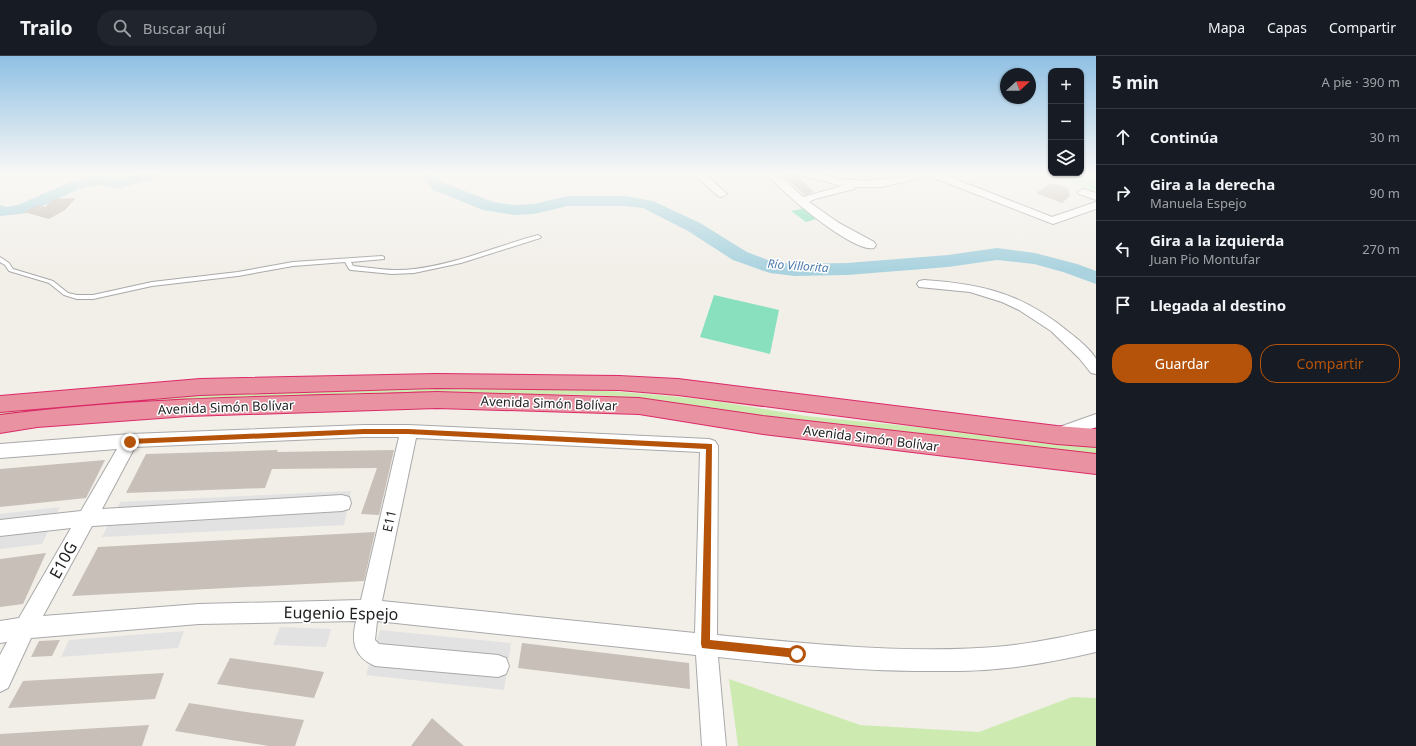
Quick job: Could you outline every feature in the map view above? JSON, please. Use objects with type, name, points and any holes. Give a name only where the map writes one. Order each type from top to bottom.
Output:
[{"type":"highway","name":"Avenida Simón Bolívar","points":[[0,408],[200,387],[436,381],[618,383],[678,387],[1058,435],[1096,438]]},
{"type":"highway","name":"Avenida Simón Bolívar","points":[[0,408],[37,419],[188,408],[437,400],[631,406],[718,416],[763,425],[1085,463]]},
{"type":"street","points":[[806,205],[844,232],[870,245]]},
{"type":"street","points":[[1009,205],[1043,219],[1053,221],[1096,206]]},
{"type":"street","points":[[924,284],[970,288],[1000,297],[1033,312],[1062,331],[1083,350],[1096,369]]},
{"type":"street","points":[[1058,435],[1096,420]]},
{"type":"street","points":[[0,451],[130,442],[364,431],[408,431],[710,446],[706,644],[714,746]]},
{"type":"street","name":"E11","points":[[408,431],[363,639],[364,644],[366,649],[375,655],[498,666]]},
{"type":"street","name":"E10G","points":[[0,680],[25,628],[130,442]]},
{"type":"street","points":[[1085,463],[1096,469]]},
{"type":"street","points":[[0,528],[87,518],[342,503]]},
{"type":"street","name":"Eugenio Espejo","points":[[0,632],[25,628],[199,614],[369,610],[797,654],[878,660],[957,660],[1006,657],[1053,650],[1096,641]]},
{"type":"lane","points":[[347,262],[351,268],[392,272],[414,271],[459,262],[538,237]]},
{"type":"lane","points":[[0,259],[7,264],[11,270],[51,282],[66,294],[77,297],[93,297],[152,284],[238,274],[293,264],[347,262],[382,258]]},
{"type":"green space","points":[[805,208],[820,218],[806,222],[791,211]]},
{"type":"green space","points":[[714,295],[779,310],[770,354],[700,337]]},
{"type":"green space","points":[[429,387],[598,390],[671,396],[715,401],[806,416],[968,432],[1096,447],[1096,454],[738,414],[715,408],[597,395],[278,396],[0,416],[0,410],[192,394]]},
{"type":"green space","points":[[729,679],[860,725],[979,732],[1072,697],[1096,698],[1096,746],[738,746]]},
{"type":"shaded area","points":[[351,491],[344,525],[102,537],[120,502]]},
{"type":"shaded area","points":[[60,507],[42,544],[0,549],[0,514]]},
{"type":"shaded area","points":[[280,627],[331,629],[326,647],[273,645]]},
{"type":"shaded area","points":[[380,630],[511,643],[504,690],[366,675]]},
{"type":"shaded area","points":[[184,631],[178,648],[61,657],[69,640]]},
{"type":"building","points":[[38,205],[45,207],[47,205],[69,205],[65,210],[49,219],[24,212]]},
{"type":"building","points":[[278,450],[277,452],[394,450],[379,515],[361,514],[377,468],[272,469],[265,488],[126,493],[146,454]]},
{"type":"building","points":[[105,460],[86,498],[0,507],[0,469]]},
{"type":"building","points":[[375,532],[364,581],[72,596],[98,547]]},
{"type":"building","points":[[46,553],[23,604],[0,607],[0,559]]},
{"type":"building","points":[[60,640],[52,656],[31,657],[39,641]]},
{"type":"building","points":[[522,643],[689,663],[690,689],[518,668]]},
{"type":"building","points":[[230,658],[324,672],[314,698],[217,684]]},
{"type":"building","points":[[164,673],[155,699],[8,708],[23,681]]},
{"type":"building","points":[[189,703],[304,720],[295,746],[269,746],[175,731]]},
{"type":"building","points":[[432,718],[450,734],[464,746],[411,746]]},
{"type":"building","points":[[149,725],[142,746],[0,746],[0,734]]},
{"type":"waterway","name":"Río Villorita","points":[[0,210],[3,212],[22,209],[31,205]]},
{"type":"waterway","name":"Río Villorita","points":[[487,205],[514,210],[534,209],[550,205]]},
{"type":"waterway","name":"Río Villorita","points":[[649,205],[694,227],[740,256],[770,267],[795,270],[847,269],[948,261],[997,254],[1035,259],[1070,268],[1096,278]]},
{"type":"route","points":[[130,442],[364,431],[408,431],[710,446],[706,644],[797,654]]}]
